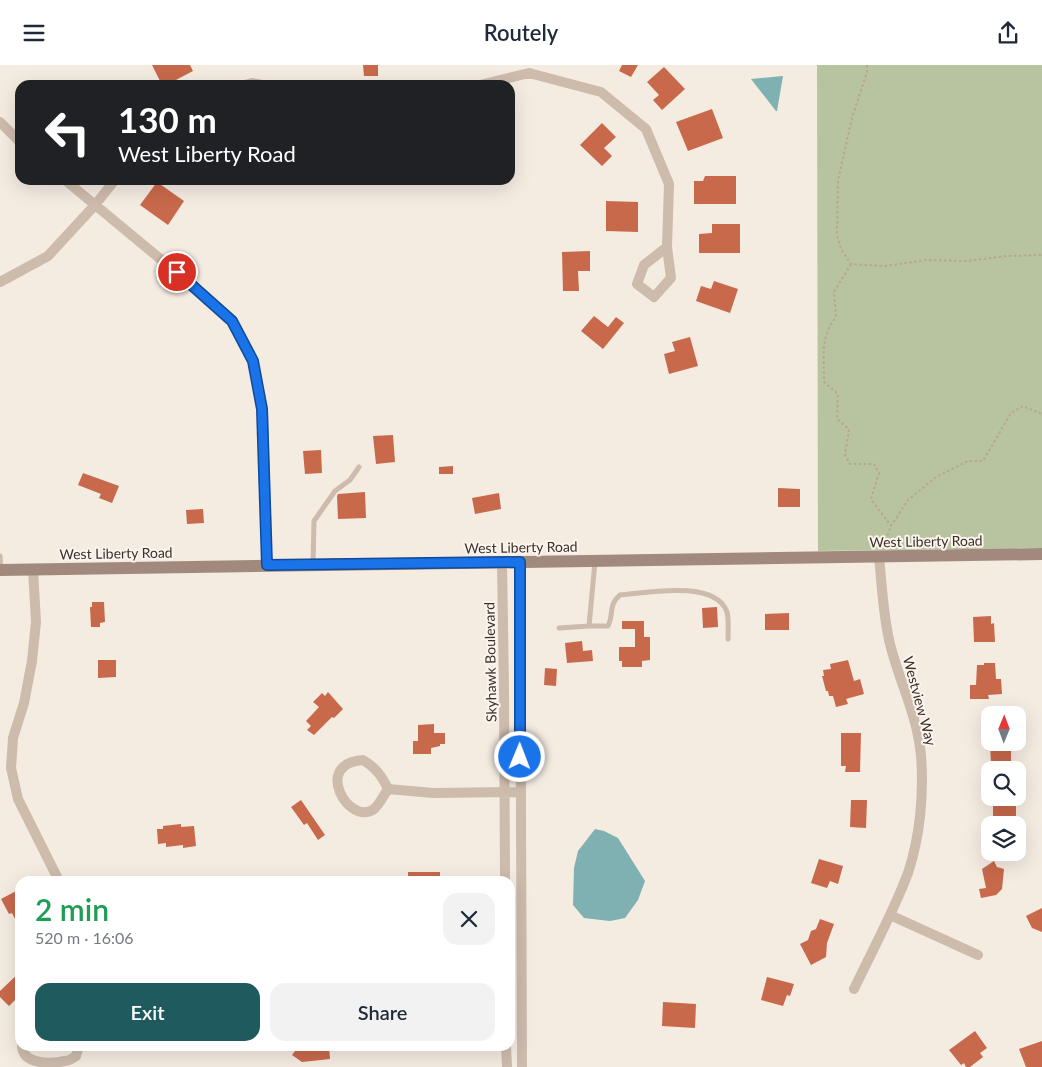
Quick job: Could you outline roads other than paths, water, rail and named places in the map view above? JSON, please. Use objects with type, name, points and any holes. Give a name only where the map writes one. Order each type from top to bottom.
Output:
[{"type":"main road","name":"West Liberty Road","points":[[1,570],[1042,554]]},
{"type":"street","points":[[500,80],[529,73],[601,92],[646,129],[669,184],[667,247],[672,278],[654,297],[637,284],[644,265],[667,247]]},
{"type":"street","points":[[0,122],[15,137]]},
{"type":"street","points":[[71,185],[199,291],[232,321],[253,361],[262,409],[267,565]]},
{"type":"street","points":[[0,282],[48,256],[111,185]]},
{"type":"street","name":"Westview Way","points":[[854,989],[890,915],[908,871],[920,819],[921,756],[916,729],[890,644],[880,557]]},
{"type":"street","points":[[520,562],[522,1067]]},
{"type":"street","name":"Skyhawk Boulevard","points":[[502,563],[505,876]]},
{"type":"street","points":[[33,570],[36,623],[32,661],[24,703],[13,738],[11,768],[18,799],[56,876]]},
{"type":"street","points":[[362,760],[371,765],[382,776],[388,789],[374,809],[365,812],[355,810],[343,799],[338,789],[338,775],[344,766],[351,761],[362,760]]},
{"type":"street","points":[[388,789],[433,793],[520,792]]},
{"type":"street","points":[[890,915],[978,955]]},
{"type":"street","points":[[22,1051],[27,1058],[36,1062],[66,1061],[76,1056],[78,1051]]},
{"type":"street","points":[[506,1051],[506,1067]]},
{"type":"lane","points":[[313,565],[314,521],[335,491],[350,481],[359,467]]},
{"type":"lane","points":[[0,556],[1,570]]},
{"type":"lane","points":[[589,626],[595,561]]},
{"type":"lane","points":[[560,628],[608,626],[611,620],[614,600],[620,595],[680,590],[701,593],[723,604],[728,613],[728,639]]},
{"type":"water","points":[[783,76],[777,111],[776,111],[751,79]]},
{"type":"water","points":[[595,829],[618,838],[645,881],[638,900],[625,918],[610,921],[584,918],[573,905],[574,868],[578,851]]}]
